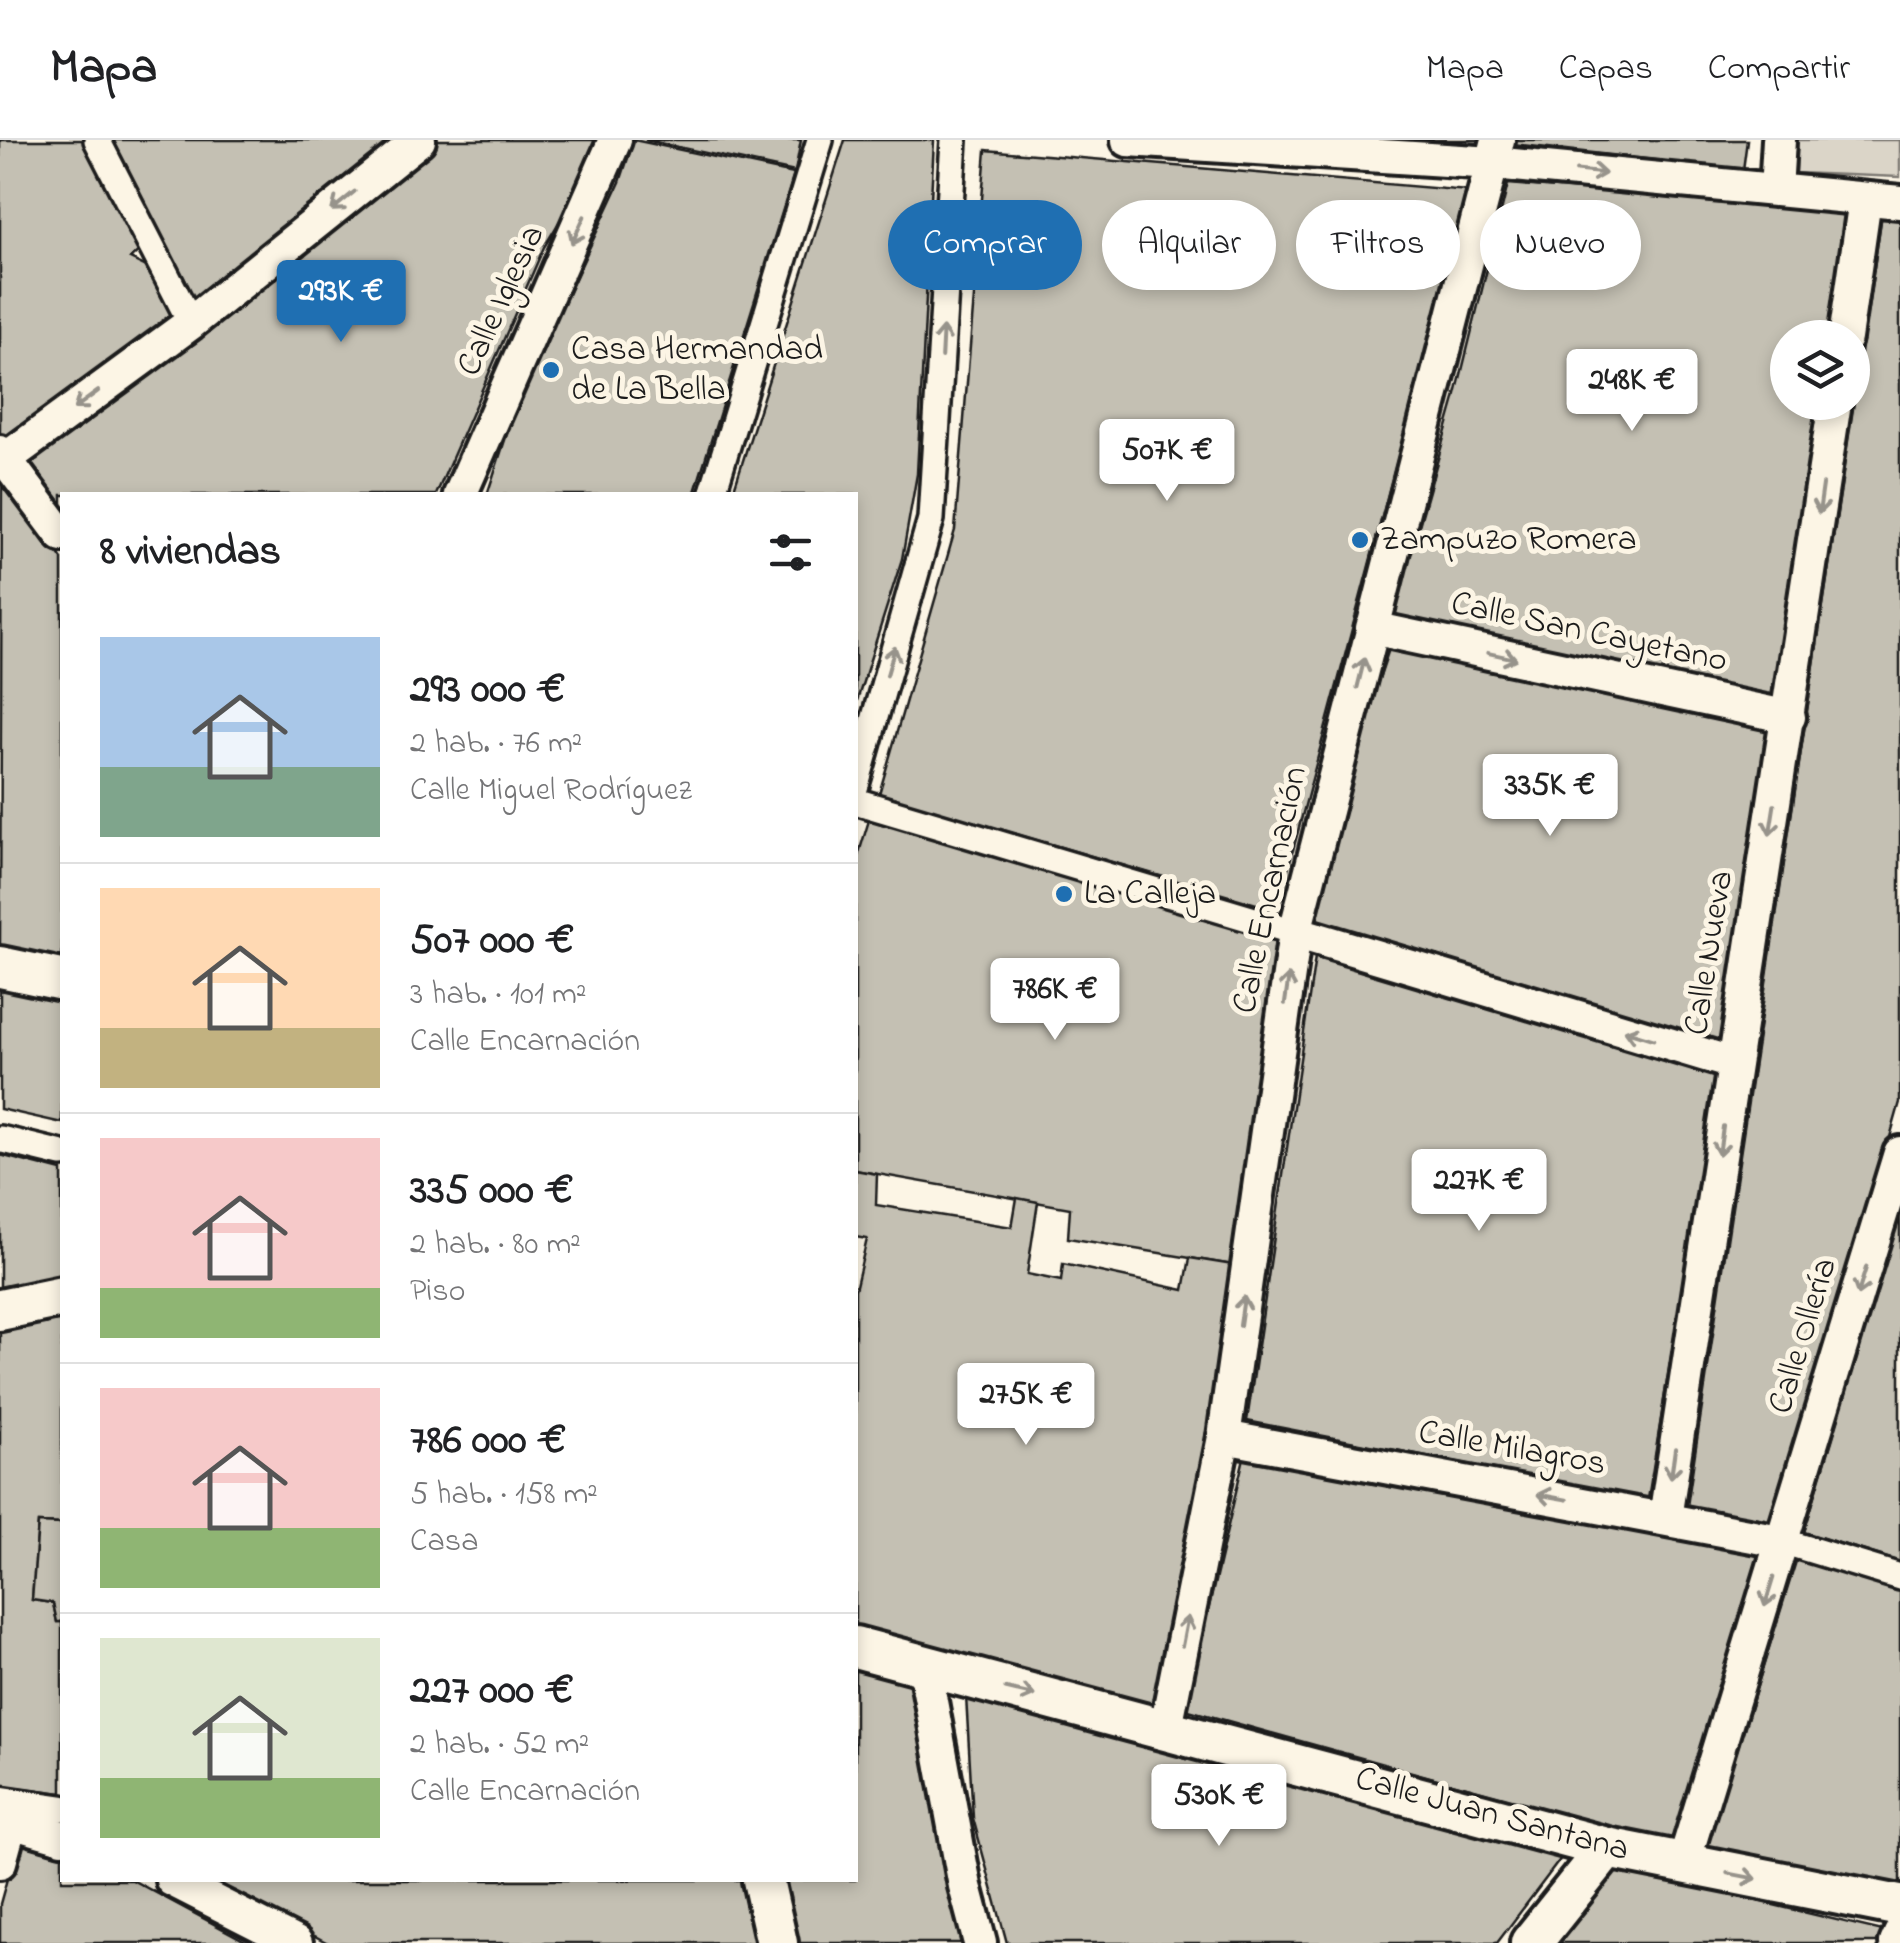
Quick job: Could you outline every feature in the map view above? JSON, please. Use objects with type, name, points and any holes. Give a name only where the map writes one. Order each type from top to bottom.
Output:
[{"type":"street","points":[[98,140],[191,323]]},
{"type":"street","points":[[60,532],[2,458],[191,323],[419,140]]},
{"type":"street","name":"Calle Iglesia","points":[[461,492],[615,140]]},
{"type":"street","points":[[713,492],[739,419],[820,140]]},
{"type":"street","points":[[858,777],[931,519],[954,140]]},
{"type":"street","points":[[1128,140],[1496,152],[1776,190],[1900,202]]},
{"type":"street","points":[[1776,190],[1779,140]]},
{"type":"street","name":"Calle Encarnación","points":[[1166,1727],[1224,1437],[1295,932],[1496,152]]},
{"type":"street","points":[[1847,320],[1865,199]]},
{"type":"street","name":"Calle Nueva","points":[[1665,1518],[1832,420]]},
{"type":"street","name":"Calle San Cayetano","points":[[1372,628],[1789,718]]},
{"type":"street","points":[[858,802],[1732,1062]]},
{"type":"street","points":[[0,967],[60,980]]},
{"type":"street","points":[[0,1139],[60,1154]]},
{"type":"street","name":"Calle Ollería","points":[[1683,1864],[1785,1542],[1900,1154]]},
{"type":"street","points":[[0,1310],[60,1297]]},
{"type":"street","name":"Calle Milagros","points":[[1224,1437],[1785,1542]]},
{"type":"street","points":[[1785,1542],[1900,1577]]},
{"type":"street","name":"Calle Juan Santana","points":[[858,1648],[925,1669],[1166,1727],[1607,1848],[1900,1906]]},
{"type":"street","points":[[925,1669],[964,1886],[980,1943]]},
{"type":"street","points":[[7,1810],[60,1808]]},
{"type":"street","points":[[7,1810],[60,1836]]},
{"type":"street","points":[[0,1862],[7,1810]]},
{"type":"street","points":[[1531,1943],[1607,1848]]},
{"type":"street","points":[[176,1882],[296,1943]]},
{"type":"street","points":[[763,1882],[777,1943]]},
{"type":"street","points":[[1896,1943],[1900,1934]]},
{"type":"shaded area","points":[[1798,140],[1900,140],[1900,177],[1796,173]]},
{"type":"building","points":[[0,140],[89,140],[142,248],[130,259],[157,272],[176,313],[9,444],[0,434]]},
{"type":"building","points":[[107,140],[393,140],[193,299]]},
{"type":"building","points":[[437,140],[597,140],[574,198],[544,247],[437,492],[60,492],[60,506],[24,457],[199,330]]},
{"type":"building","points":[[634,140],[794,174],[695,492],[488,492],[517,403],[620,182]]},
{"type":"building","points":[[645,140],[801,140],[795,172]]},
{"type":"building","points":[[845,140],[934,140],[931,200],[888,200],[888,290],[926,290],[917,474],[902,559],[858,698],[858,492],[733,492]]},
{"type":"building","points":[[1366,140],[1479,140],[1478,147]]},
{"type":"building","points":[[1512,140],[1747,140],[1743,170],[1512,144]]},
{"type":"building","points":[[986,150],[1469,191],[1460,225],[1460,200],[1296,200],[1296,290],[1443,290],[1277,910],[879,794],[955,530],[975,290],[1082,290],[1082,200],[982,200]]},
{"type":"building","points":[[1508,184],[1853,211],[1835,320],[1770,320],[1770,420],[1819,420],[1774,698],[1393,617],[1482,290],[1641,290],[1641,200],[1504,200]]},
{"type":"building","points":[[1882,214],[1900,216],[1900,1102],[1780,1523],[1687,1506],[1851,420],[1870,420],[1870,320],[1866,320]]},
{"type":"building","points":[[2,474],[60,556],[60,963],[0,949]]},
{"type":"building","points":[[1390,646],[1768,728],[1718,1050],[1315,922],[1356,746]]},
{"type":"building","points":[[870,817],[1277,937],[1233,1265],[1068,1238],[1070,1208],[858,1171],[858,856]]},
{"type":"building","points":[[1316,950],[1717,1072],[1648,1499],[1247,1421]]},
{"type":"building","points":[[0,976],[60,992],[60,1123],[0,1109]]},
{"type":"building","points":[[0,1155],[60,1170],[60,1281],[0,1294]]},
{"type":"building","points":[[858,1171],[877,1174],[876,1205],[1012,1227],[1017,1198],[1038,1202],[1027,1274],[1061,1281],[1063,1264],[1184,1290],[1190,1258],[1233,1265],[1205,1470],[1153,1707],[858,1633],[858,1277],[867,1239],[858,1238]]},
{"type":"building","points":[[1900,1214],[1900,1562],[1804,1532]]},
{"type":"building","points":[[60,1307],[60,1524],[38,1523],[32,1600],[53,1603],[60,1622],[60,1793],[0,1785],[0,1320]]},
{"type":"building","points":[[1246,1449],[1770,1551],[1679,1846],[1185,1709]]},
{"type":"building","points":[[38,1523],[60,1524],[60,1622],[53,1603],[32,1600]]},
{"type":"building","points":[[1798,1555],[1900,1587],[1900,1885],[1705,1853]]},
{"type":"building","points":[[858,1670],[909,1680],[950,1884],[966,1943],[794,1943],[782,1882],[858,1882]]},
{"type":"building","points":[[966,1696],[1568,1849],[1497,1943],[1007,1943],[973,1818]]},
{"type":"building","points":[[17,1843],[60,1855],[60,1882],[136,1882],[249,1943],[0,1943],[0,1904]]},
{"type":"building","points":[[1618,1868],[1883,1931],[1877,1943],[1558,1943]]},
{"type":"building","points":[[214,1882],[744,1882],[758,1943],[328,1943]]},
{"type":"place","name":"Casa Hermandad de La Bella","points":[[551,370]]},
{"type":"place","name":"Zampuzo Romera","points":[[1360,540]]},
{"type":"place","name":"La Calleja","points":[[1064,894]]}]
